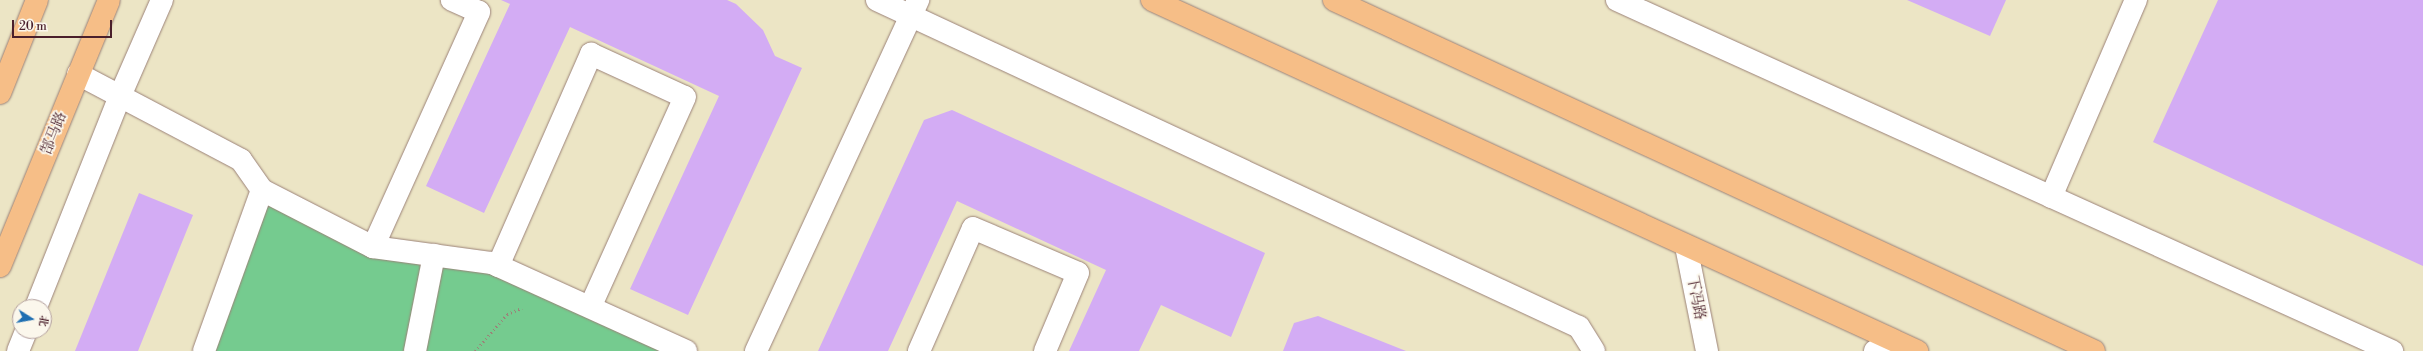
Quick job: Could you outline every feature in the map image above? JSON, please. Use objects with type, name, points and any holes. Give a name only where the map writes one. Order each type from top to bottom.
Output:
[{"type":"main road","points":[[0,93],[37,0]]},
{"type":"main road","name":"郜马路","points":[[0,266],[108,0]]},
{"type":"main road","points":[[1152,0],[1916,351]]},
{"type":"main road","points":[[1334,0],[2094,351]]},
{"type":"street","points":[[39,299],[120,96],[162,0]]},
{"type":"street","points":[[373,247],[479,12],[452,0]]},
{"type":"street","points":[[877,0],[914,7],[1579,327],[1594,351]]},
{"type":"street","points":[[1617,0],[2392,351]]},
{"type":"street","points":[[2051,197],[2136,0]]},
{"type":"street","points":[[756,351],[914,7]]},
{"type":"street","points":[[498,266],[591,54],[685,97],[590,307]]},
{"type":"street","points":[[78,74],[241,160],[262,190],[373,247],[434,255],[498,266],[686,351]]},
{"type":"street","points":[[204,351],[262,190]]},
{"type":"street","points":[[919,351],[973,228],[1078,273],[1045,351]]},
{"type":"street","name":"下冯路","points":[[1686,246],[1706,351]]},
{"type":"street","points":[[415,351],[434,255]]},
{"type":"street","points":[[18,351],[23,339]]},
{"type":"street","points":[[1875,351],[1894,341]]},
{"type":"path","points":[[475,351],[507,314],[557,292]]},
{"type":"green space","points":[[262,190],[373,247],[498,266],[686,351],[204,351]]},
{"type":"building","points":[[501,0],[727,0],[736,4],[763,30],[775,56],[802,68],[688,315],[630,289],[719,96],[570,27],[484,213],[426,186],[510,4]]},
{"type":"building","points":[[1907,0],[2006,0],[1990,36]]},
{"type":"building","points":[[2218,0],[2423,0],[2423,266],[2153,142]]},
{"type":"building","points":[[952,110],[1265,253],[1231,337],[1161,305],[1139,351],[1069,351],[1106,270],[957,201],[888,351],[818,351],[924,120]]},
{"type":"building","points":[[139,193],[193,215],[138,351],[75,351]]},
{"type":"building","points":[[1318,316],[1406,351],[1283,351],[1294,323]]}]
